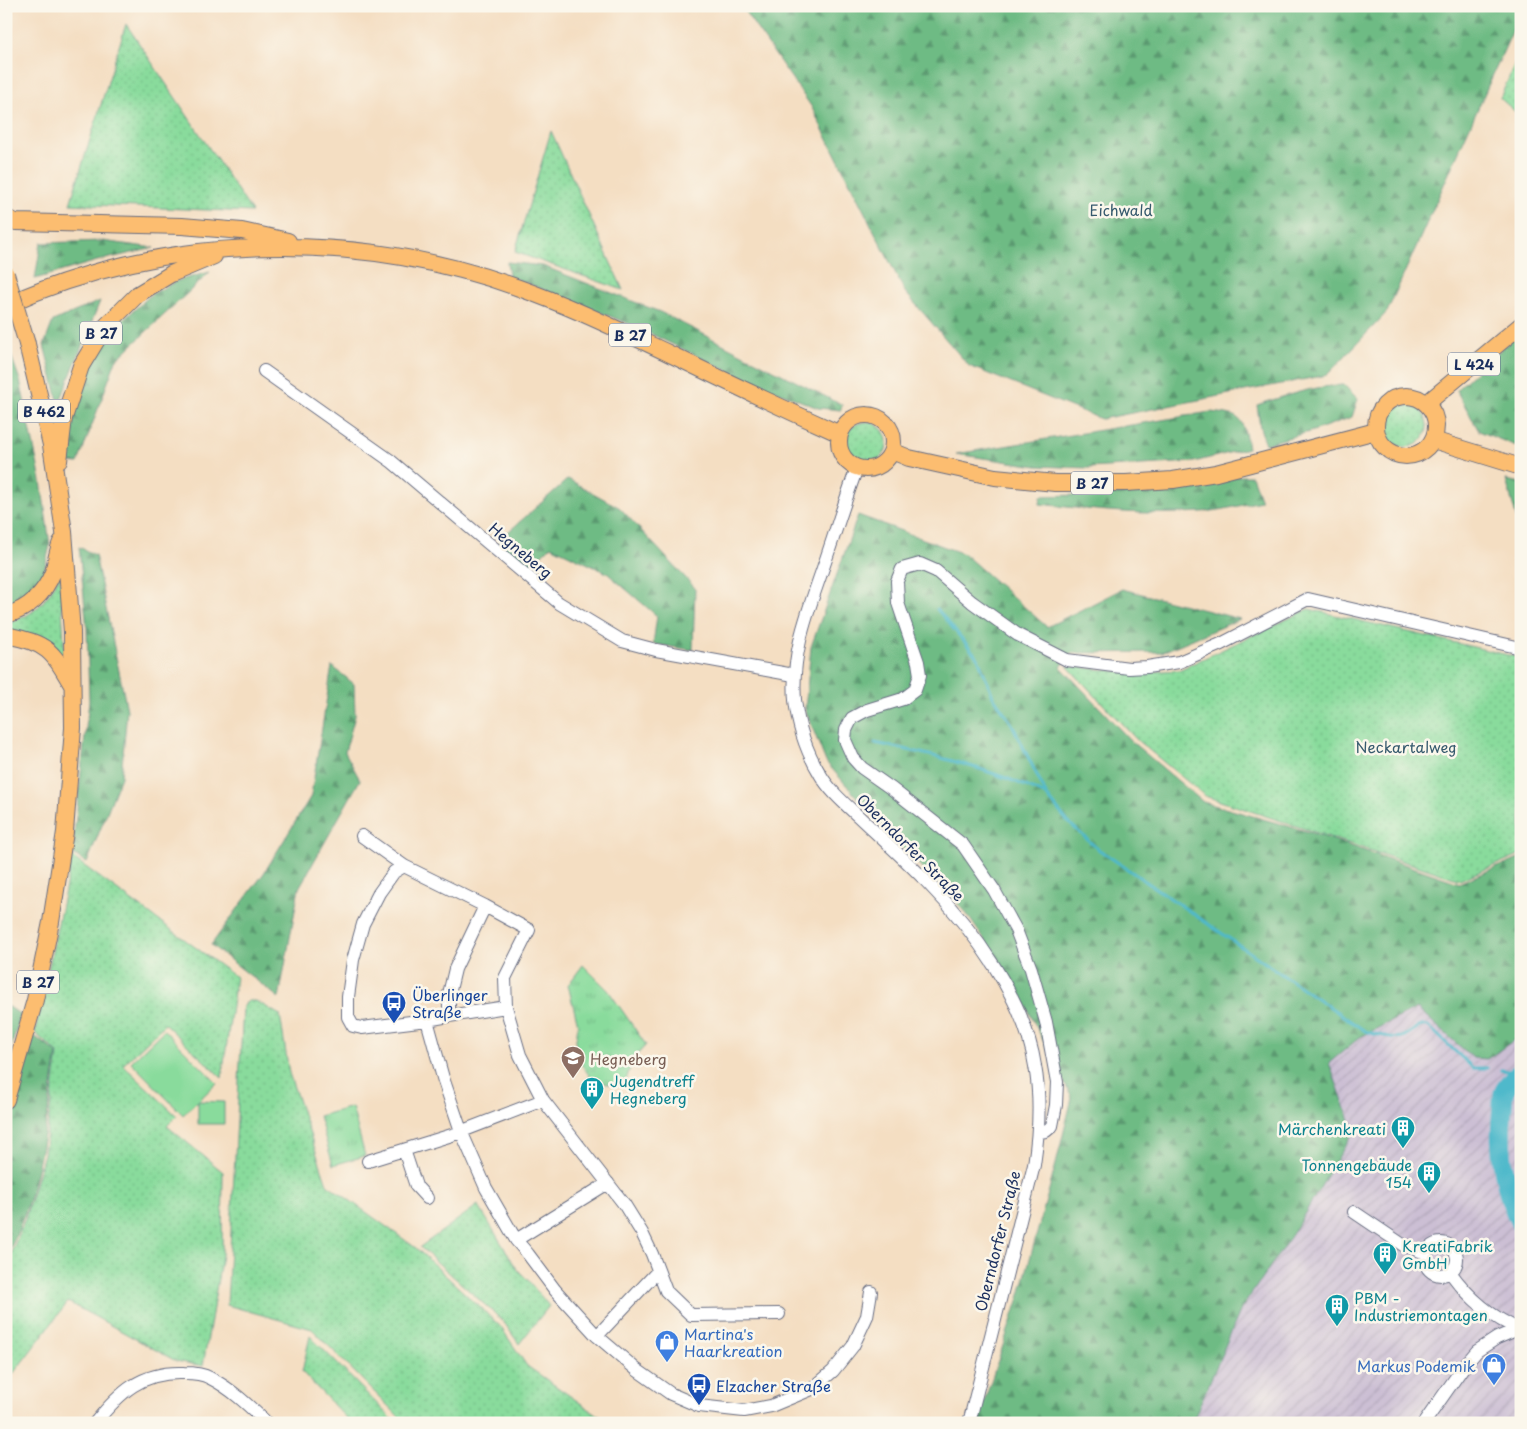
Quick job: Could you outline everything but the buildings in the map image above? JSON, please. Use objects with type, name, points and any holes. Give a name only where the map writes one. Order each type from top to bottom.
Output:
[{"type":"main road","points":[[6,218],[16,222],[182,226],[242,231],[317,248]]},
{"type":"main road","name":"B 27","points":[[6,305],[64,283],[119,266],[175,255],[228,249],[317,248],[390,255],[475,274],[519,288],[616,329],[840,434]]},
{"type":"main road","name":"B 27","points":[[6,1100],[34,1000],[51,922],[61,861],[69,787],[73,687],[72,632],[64,532],[57,478],[64,418],[81,366],[104,328],[138,294],[171,274],[228,249]]},
{"type":"main road","name":"B 462","points":[[6,274],[27,344],[46,422],[57,478]]},
{"type":"main road","name":"L 424","points":[[1427,403],[1521,325]]},
{"type":"main road","points":[[1410,395],[1427,403],[1433,411],[1436,420],[1434,440],[1428,447],[1420,453],[1411,456],[1402,456],[1385,448],[1379,440],[1376,431],[1378,412],[1384,405],[1391,399],[1410,395]]},
{"type":"main road","points":[[857,416],[874,416],[888,426],[892,434],[892,451],[884,463],[878,466],[864,469],[857,468],[851,465],[839,448],[840,434],[844,426],[857,416]]},
{"type":"main road","name":"B 27","points":[[892,451],[909,458],[995,477],[1055,483],[1126,483],[1173,480],[1216,473],[1376,431]]},
{"type":"main road","points":[[1434,440],[1521,467]]},
{"type":"main road","points":[[6,615],[14,614],[30,604],[44,589],[53,571],[64,532]]},
{"type":"main road","points":[[6,635],[32,641],[50,651],[73,687]]},
{"type":"street","name":"Hegneberg","points":[[264,371],[391,461],[559,603],[622,641],[656,650],[794,674]]},
{"type":"street","name":"Oberndorfer Straße","points":[[857,468],[800,636],[794,674],[799,728],[808,753],[820,776],[852,811],[926,881],[981,947],[1000,976],[1016,1006],[1035,1064],[1039,1132],[1034,1165],[969,1423]]},
{"type":"street","points":[[1039,1132],[1046,1131],[1052,1126],[1056,1105],[1057,1082],[1046,1022],[1031,969],[1016,930],[994,890],[963,845],[862,768],[853,758],[845,740],[846,730],[852,718],[867,710],[904,699],[915,690],[920,675],[918,662],[898,603],[897,581],[902,569],[920,564],[936,571],[972,602],[1018,635],[1067,660],[1086,664],[1147,668],[1179,662],[1221,644],[1308,599],[1521,648]]},
{"type":"street","points":[[362,836],[404,866],[530,930],[505,978],[506,1007],[520,1056],[543,1100],[608,1183],[642,1233],[666,1291],[691,1315],[779,1314]]},
{"type":"street","points":[[404,866],[394,872],[384,886],[363,924],[353,960],[348,997],[348,1017],[353,1026],[362,1028],[427,1020],[506,1007]]},
{"type":"street","points":[[449,1016],[449,994],[455,969],[484,906]]},
{"type":"street","points":[[427,1020],[443,1078],[461,1131],[486,1188],[516,1240],[555,1290],[597,1336],[637,1370],[670,1394],[699,1406],[745,1417],[812,1389],[834,1371],[853,1346],[867,1316],[871,1292]]},
{"type":"street","points":[[368,1161],[461,1131],[543,1100]]},
{"type":"street","points":[[404,1150],[416,1186],[427,1198]]},
{"type":"street","points":[[516,1240],[608,1183]]},
{"type":"street","points":[[1354,1212],[1404,1245],[1426,1254]]},
{"type":"street","points":[[1438,1243],[1448,1244],[1455,1251],[1457,1260],[1454,1269],[1450,1272],[1441,1275],[1432,1271],[1426,1263],[1426,1254],[1432,1245],[1438,1243]]},
{"type":"street","points":[[597,1336],[658,1271]]},
{"type":"street","points":[[1450,1272],[1466,1293],[1478,1303],[1498,1318],[1520,1329]]},
{"type":"street","points":[[1424,1423],[1464,1366],[1477,1351],[1497,1338],[1520,1329]]},
{"type":"street","points":[[95,1423],[108,1406],[128,1388],[148,1377],[172,1372],[208,1376],[238,1396],[267,1423]]},
{"type":"shaded area","points":[[1418,1008],[1473,1058],[1521,1035],[1521,1423],[1192,1423],[1241,1309],[1293,1233],[1353,1131],[1329,1063],[1360,1037]]},
{"type":"green space","name":"Eichwald","points":[[741,6],[1521,6],[1521,12],[1387,312],[1327,375],[1101,419],[969,366],[905,292],[811,106]]},
{"type":"green space","points":[[126,24],[252,212],[70,204]]},
{"type":"green space","points":[[1521,50],[1521,117],[1500,98]]},
{"type":"green space","points":[[551,131],[623,290],[515,252]]},
{"type":"green space","points":[[102,241],[154,248],[97,261],[35,279],[41,243]]},
{"type":"green space","points":[[507,262],[543,266],[660,312],[842,405],[841,410],[818,408],[737,375],[632,325],[509,276]]},
{"type":"green space","points":[[210,272],[116,360],[78,463],[68,462],[71,426],[84,377],[102,339],[152,294],[177,281]]},
{"type":"green space","points":[[100,301],[59,404],[44,345],[53,321]]},
{"type":"green space","points":[[1521,331],[1521,448],[1479,431],[1456,390]]},
{"type":"green space","points":[[6,342],[20,380],[41,481],[50,545],[43,576],[25,597],[6,605]]},
{"type":"green space","points":[[1344,385],[1358,399],[1352,417],[1313,431],[1265,444],[1257,405],[1310,389]]},
{"type":"green space","points":[[1410,405],[1418,408],[1424,414],[1427,426],[1424,438],[1418,444],[1402,447],[1394,444],[1388,438],[1385,422],[1388,414],[1394,408]]},
{"type":"green space","points":[[1210,412],[1229,415],[1239,420],[1244,430],[1248,448],[1194,462],[1089,468],[1037,466],[956,454]]},
{"type":"green space","points":[[870,422],[878,425],[884,431],[887,443],[884,455],[878,461],[862,464],[854,461],[848,455],[845,439],[848,431],[854,425]]},
{"type":"green space","points":[[1238,476],[1252,476],[1261,501],[1216,510],[1181,513],[1120,512],[1040,504],[1041,496],[1152,493]]},
{"type":"green space","points":[[568,479],[620,508],[695,588],[693,650],[653,644],[657,616],[607,573],[551,546],[528,569],[498,541]]},
{"type":"green space","points":[[1506,480],[1521,483],[1521,534]]},
{"type":"green space","points":[[858,515],[964,554],[1047,627],[1122,589],[1240,619],[1162,652],[1071,653],[1061,667],[1132,742],[1203,802],[1316,834],[1459,883],[1521,857],[1521,1035],[1487,1059],[1473,1058],[1417,1008],[1360,1037],[1329,1063],[1354,1131],[1293,1233],[1241,1309],[1192,1423],[977,1423],[1020,1295],[1072,1098],[1016,986],[964,910],[897,843],[826,762],[805,709],[811,647]]},
{"type":"green space","points":[[79,547],[95,555],[127,710],[121,777],[87,863],[72,853],[89,701],[87,628]]},
{"type":"green space","points":[[60,574],[65,659],[6,630],[6,623],[25,616],[39,606],[50,592]]},
{"type":"green space","name":"Neckartalweg","points":[[1309,609],[1521,658],[1521,854],[1460,880],[1205,796],[1138,741],[1067,666],[1134,673],[1179,670]]},
{"type":"green space","points":[[332,666],[354,684],[355,716],[345,752],[360,780],[299,888],[279,998],[211,945],[264,873],[311,796]]},
{"type":"green space","points":[[72,857],[236,977],[222,1078],[165,1024],[123,1065],[177,1116],[167,1126],[223,1172],[222,1255],[203,1366],[176,1361],[68,1302],[6,1383],[6,1266],[25,1219],[44,1154],[58,1053],[35,1033]]},
{"type":"green space","points":[[583,965],[608,990],[646,1045],[633,1059],[624,1086],[594,1082],[574,1054],[578,1025],[568,985]]},
{"type":"green space","points":[[247,1001],[256,1001],[280,1015],[289,1073],[327,1184],[416,1248],[500,1326],[527,1366],[609,1423],[405,1423],[312,1329],[227,1305],[243,1007]]},
{"type":"green space","points":[[8,1006],[21,1015],[6,1063],[6,1009]]},
{"type":"green space","points":[[164,1030],[217,1083],[183,1115],[131,1062]]},
{"type":"green space","points":[[34,1036],[57,1053],[45,1131],[34,1183],[17,1233],[6,1257],[6,1129]]},
{"type":"green space","points":[[198,1101],[224,1102],[224,1124],[198,1124]]},
{"type":"green space","points":[[352,1107],[365,1156],[333,1165],[319,1116]]},
{"type":"green space","points":[[478,1205],[517,1269],[549,1306],[519,1344],[503,1321],[420,1247]]},
{"type":"green space","points":[[310,1336],[396,1423],[351,1423],[302,1372]]},
{"type":"waterway","points":[[937,609],[978,658],[993,696],[1012,724],[1047,796],[1068,822],[1098,849],[1365,1031],[1384,1036],[1402,1037],[1421,1026],[1428,1026],[1473,1068],[1487,1068]]},
{"type":"waterway","points":[[875,743],[984,770],[1046,795]]},
{"type":"waterway","points":[[1501,1070],[1519,1073]]},
{"type":"waterway","points":[[1521,1071],[1504,1092],[1501,1125],[1506,1183],[1521,1224]]},
{"type":"place","name":"Überlinger Straße","points":[[394,1024]]},
{"type":"place","name":"Hegneberg","points":[[573,1079]]},
{"type":"place","name":"Jugendtreff Hegneberg","points":[[592,1110]]},
{"type":"place","name":"Märchenkreati","points":[[1403,1149]]},
{"type":"place","name":"Tonnengebäude 154","points":[[1429,1194]]},
{"type":"place","name":"KreatiFabrik GmbH","points":[[1385,1275]]},
{"type":"place","name":"PBM - Industriemontagen","points":[[1337,1327]]},
{"type":"place","name":"Martina's Haarkreation","points":[[667,1363]]},
{"type":"place","name":"Markus Podemik","points":[[1494,1386]]},
{"type":"place","name":"Elzacher Straße","points":[[699,1406]]}]
